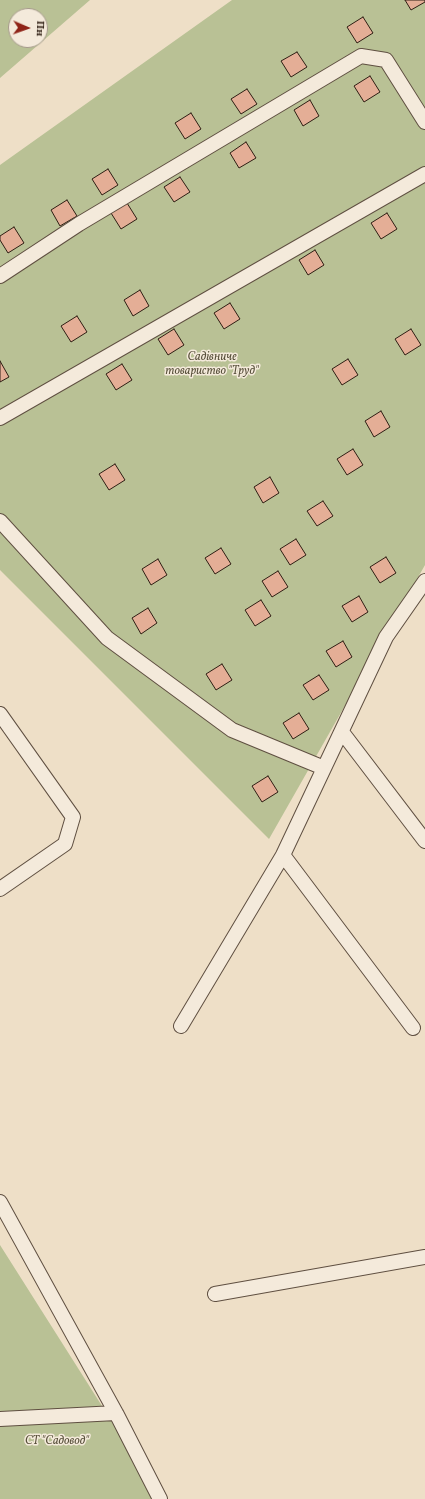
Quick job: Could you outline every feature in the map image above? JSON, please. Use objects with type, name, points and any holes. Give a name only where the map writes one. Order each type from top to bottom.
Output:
[{"type":"lane","points":[[0,276],[79,224],[361,56],[386,60],[425,122]]},
{"type":"lane","points":[[0,418],[425,174]]},
{"type":"lane","points":[[0,521],[107,638],[232,730],[324,768]]},
{"type":"lane","points":[[181,1026],[283,855],[386,637],[425,581]]},
{"type":"lane","points":[[0,714],[73,817],[64,844],[0,889]]},
{"type":"lane","points":[[342,732],[425,841]]},
{"type":"lane","points":[[283,855],[413,1028]]},
{"type":"lane","points":[[0,1202],[116,1413],[160,1499]]},
{"type":"lane","points":[[215,1294],[425,1257]]},
{"type":"lane","points":[[0,1419],[116,1413]]},
{"type":"green space","points":[[0,0],[90,0],[48,36],[48,8],[8,8],[8,48],[35,48],[0,78]]},
{"type":"green space","name":"Садівниче товариство \"Труд\"","points":[[232,0],[425,0],[425,565],[269,839],[0,570],[0,165]]},
{"type":"green space","name":"СТ \"Садовод\"","points":[[0,1245],[159,1496],[159,1499],[0,1499]]},
{"type":"building","points":[[405,0],[425,0],[425,2],[411,10]]},
{"type":"building","points":[[363,17],[373,33],[357,43],[347,27]]},
{"type":"building","points":[[297,52],[307,67],[291,77],[281,61]]},
{"type":"building","points":[[370,76],[380,92],[364,102],[354,86]]},
{"type":"building","points":[[247,89],[257,104],[241,114],[231,99]]},
{"type":"building","points":[[310,100],[319,116],[303,126],[294,110]]},
{"type":"building","points":[[191,113],[201,129],[185,139],[175,123]]},
{"type":"building","points":[[246,142],[256,158],[239,168],[230,153]]},
{"type":"building","points":[[108,169],[118,185],[102,195],[92,179]]},
{"type":"building","points":[[180,177],[190,192],[174,202],[164,187]]},
{"type":"building","points":[[67,200],[77,216],[60,226],[51,210]]},
{"type":"building","points":[[127,203],[137,219],[121,229],[111,213]]},
{"type":"building","points":[[387,213],[397,229],[381,239],[371,223]]},
{"type":"building","points":[[14,227],[24,243],[8,253],[0,240],[0,236]]},
{"type":"building","points":[[315,250],[324,265],[308,275],[299,260]]},
{"type":"building","points":[[140,290],[149,306],[133,316],[124,300]]},
{"type":"building","points":[[230,303],[240,319],[224,329],[214,313]]},
{"type":"building","points":[[77,316],[87,332],[71,342],[61,326]]},
{"type":"building","points":[[174,329],[184,345],[168,355],[158,339]]},
{"type":"building","points":[[411,329],[421,345],[405,355],[395,339]]},
{"type":"building","points":[[348,359],[358,375],[342,385],[332,369]]},
{"type":"building","points":[[0,361],[9,377],[0,382]]},
{"type":"building","points":[[122,364],[132,380],[116,390],[106,374]]},
{"type":"building","points":[[381,411],[390,427],[374,437],[365,421]]},
{"type":"building","points":[[353,449],[363,465],[347,475],[337,459]]},
{"type":"building","points":[[115,464],[125,480],[109,490],[99,474]]},
{"type":"building","points":[[270,477],[279,493],[263,503],[254,487]]},
{"type":"building","points":[[323,501],[333,516],[317,526],[307,511]]},
{"type":"building","points":[[296,539],[306,555],[290,565],[280,549]]},
{"type":"building","points":[[221,548],[231,564],[215,574],[205,558]]},
{"type":"building","points":[[386,557],[396,573],[380,583],[370,567]]},
{"type":"building","points":[[158,559],[167,575],[151,585],[142,569]]},
{"type":"building","points":[[278,571],[288,587],[272,597],[262,581]]},
{"type":"building","points":[[359,596],[368,612],[352,622],[342,606]]},
{"type":"building","points":[[261,600],[271,616],[255,626],[245,610]]},
{"type":"building","points":[[148,608],[157,623],[141,634],[132,618]]},
{"type":"building","points":[[343,641],[352,657],[336,667],[326,651]]},
{"type":"building","points":[[222,664],[232,680],[216,690],[206,674]]},
{"type":"building","points":[[319,675],[329,690],[313,700],[303,685]]},
{"type":"building","points":[[299,713],[309,729],[293,739],[283,723]]},
{"type":"building","points":[[268,776],[278,792],[262,802],[252,786]]}]
